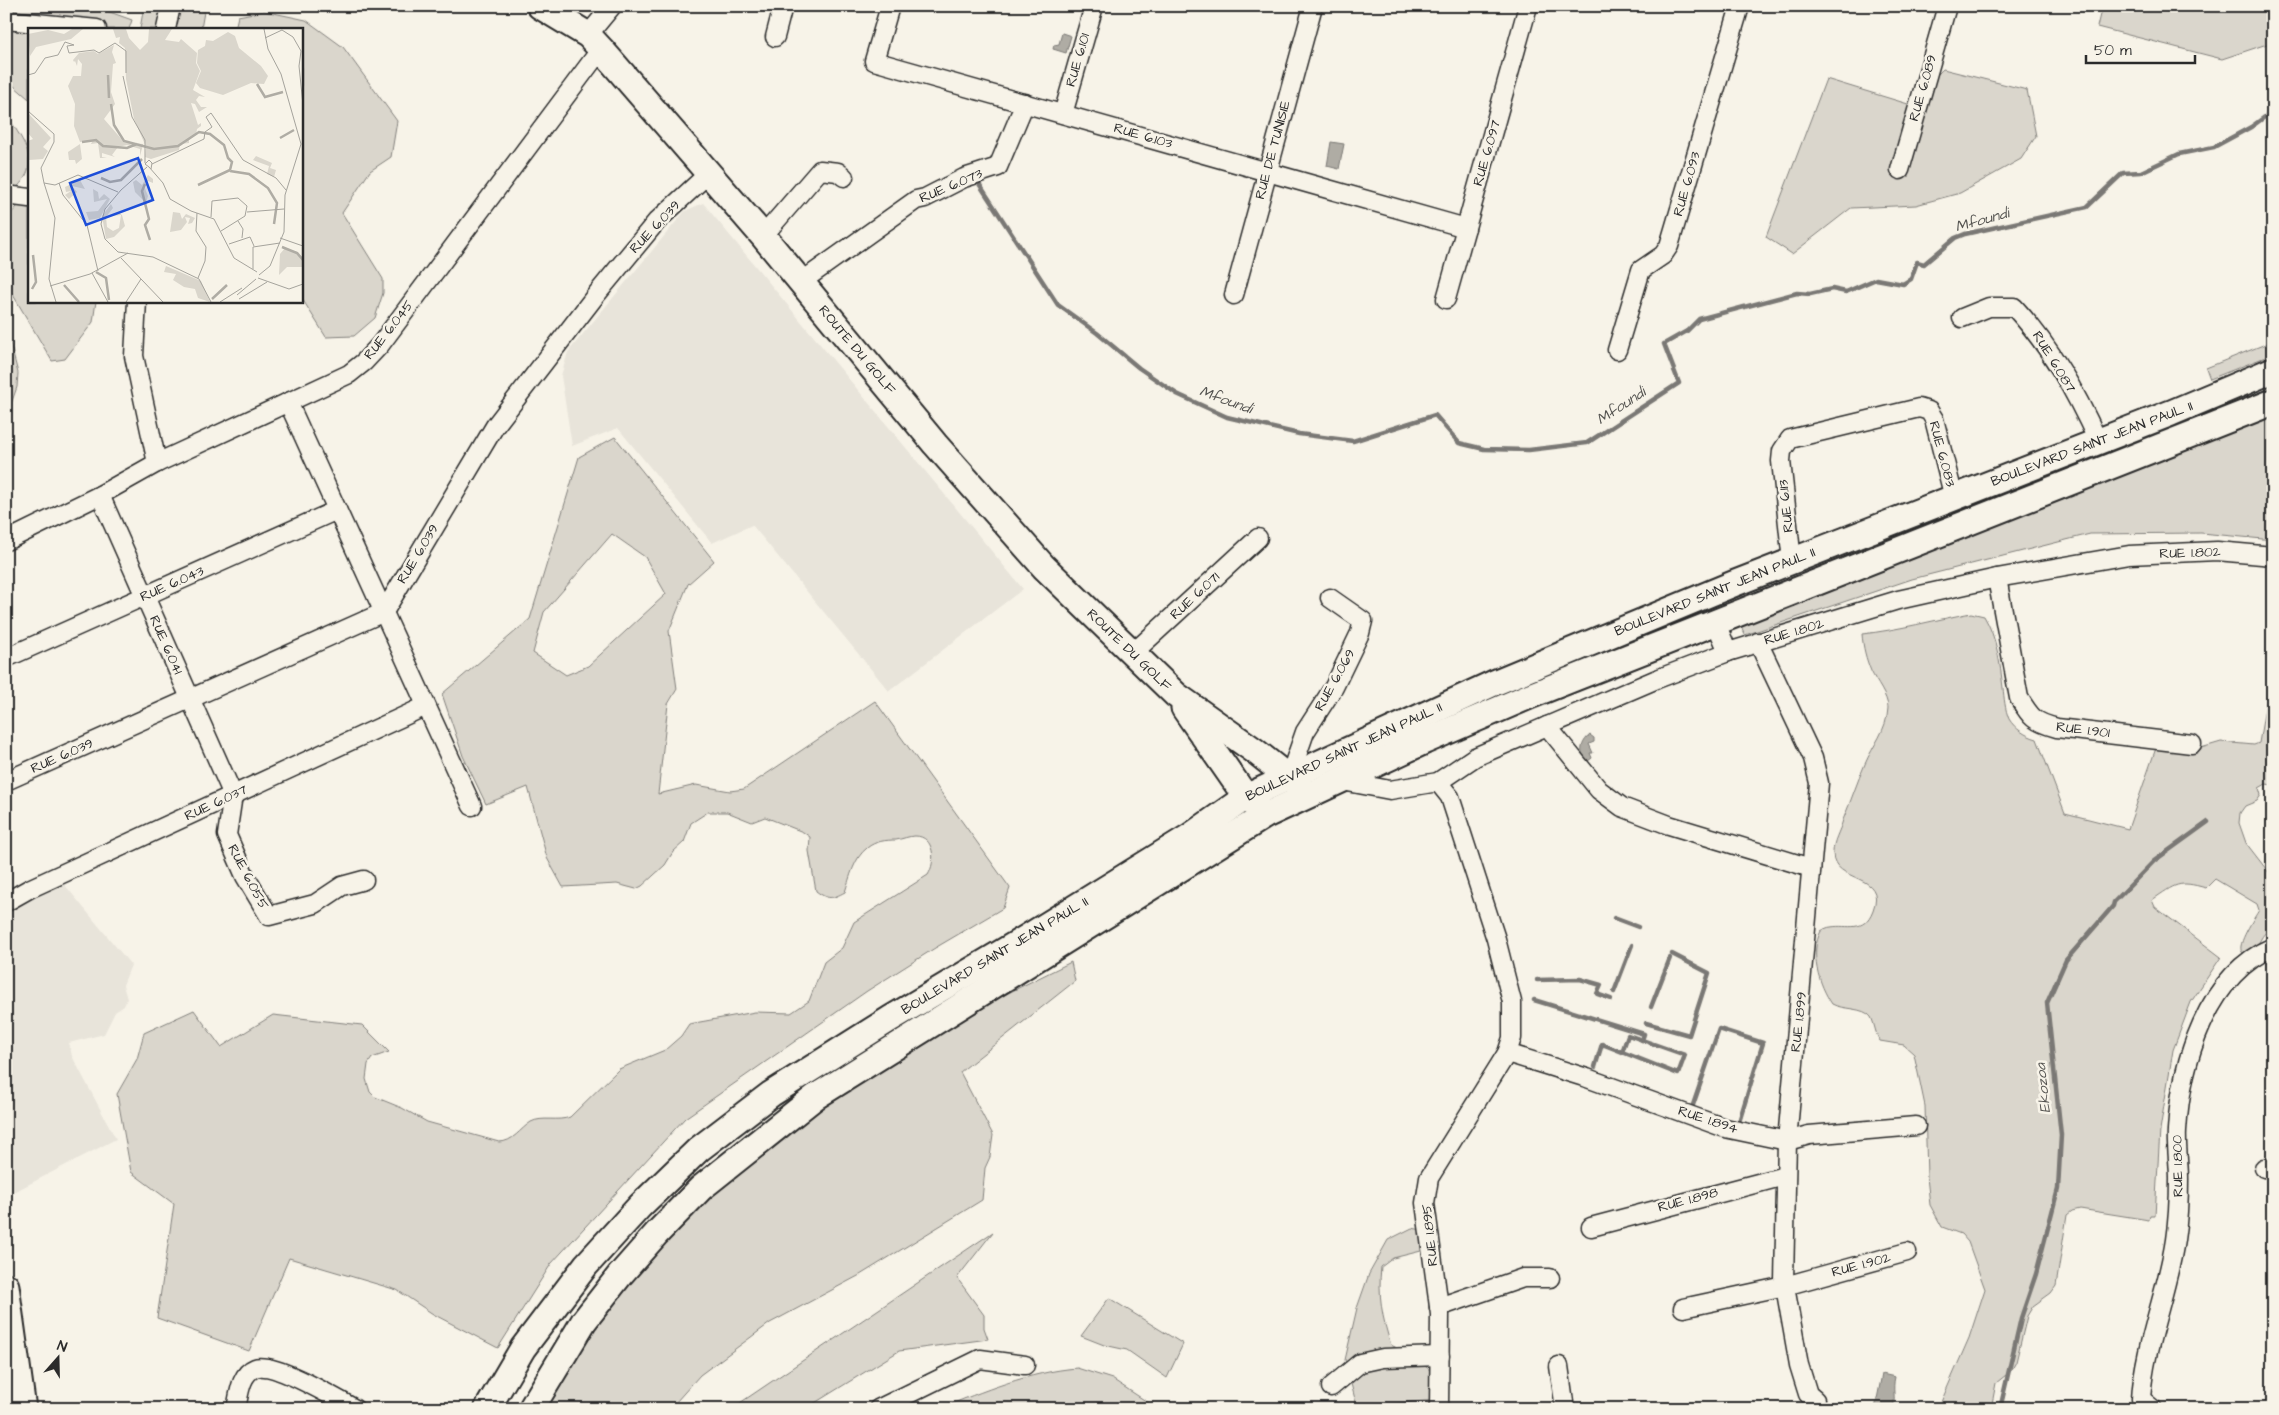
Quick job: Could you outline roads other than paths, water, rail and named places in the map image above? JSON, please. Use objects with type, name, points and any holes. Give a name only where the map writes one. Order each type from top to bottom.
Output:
[{"type":"main road","name":"ROUTE DU GOLF","points":[[540,6],[595,42],[709,173],[967,481],[1044,567],[1176,695],[1290,777],[1311,795]]},
{"type":"main road","name":"BOULEVARD SAINT JEAN PAUL II","points":[[487,1409],[523,1348],[586,1265],[640,1206],[699,1148],[771,1094],[890,1019],[1026,938],[1189,837],[1246,797],[1314,764],[1494,683],[1792,561],[2098,442],[2273,370]]},
{"type":"main road","name":"BOULEVARD SAINT JEAN PAUL II","points":[[531,1409],[584,1321],[620,1275],[701,1188],[753,1145],[814,1097],[871,1060],[1266,815],[1532,695],[1715,621],[2273,402]]},
{"type":"main road","name":"ROUTE DU GOLF","points":[[1176,695],[1246,797],[1266,815]]},
{"type":"main road","points":[[6,1286],[23,1409]]},
{"type":"street","points":[[166,28],[171,6]]},
{"type":"street","name":"RUE 6.045","points":[[6,540],[100,495],[157,463],[349,374],[364,362],[380,345],[595,42],[612,6]]},
{"type":"street","points":[[775,37],[783,6]]},
{"type":"street","name":"RUE 6.103","points":[[890,6],[874,60],[1466,228]]},
{"type":"street","name":"RUE 6.101","points":[[1063,114],[1094,6]]},
{"type":"street","name":"RUE DE TUNISIE","points":[[1234,295],[1266,172],[1313,6]]},
{"type":"street","name":"RUE 6.097","points":[[1446,300],[1528,6]]},
{"type":"street","name":"RUE 6.093","points":[[1617,350],[1641,270],[1663,255],[1669,246],[1740,6]]},
{"type":"street","name":"RUE 6.089","points":[[1900,170],[1947,6]]},
{"type":"street","points":[[6,20],[87,28]]},
{"type":"street","name":"RUE 6.073","points":[[801,282],[916,200],[925,198],[964,178],[998,167],[1025,103]]},
{"type":"street","points":[[762,236],[820,170],[838,172],[844,177]]},
{"type":"street","name":"RUE 6.039","points":[[6,781],[384,612],[495,426],[657,221],[709,173]]},
{"type":"street","points":[[6,195],[28,198]]},
{"type":"street","points":[[137,302],[134,356],[157,463]]},
{"type":"street","name":"RUE 6.087","points":[[1962,318],[1989,307],[2014,307],[2037,332],[2059,365],[2098,442]]},
{"type":"street","points":[[288,402],[472,806]]},
{"type":"street","name":"RUE 6.113","points":[[1792,561],[1781,461],[1782,450],[1790,438],[1919,408],[1929,411]]},
{"type":"street","name":"RUE 6.083","points":[[1929,411],[1934,419],[1954,498]]},
{"type":"street","name":"RUE 6.041","points":[[100,495],[233,795]]},
{"type":"street","name":"RUE 6.043","points":[[6,658],[337,510]]},
{"type":"street","name":"RUE 6.071","points":[[1132,654],[1258,538]]},
{"type":"street","name":"RUE 1.802","points":[[1338,781],[1390,790],[1438,782],[1475,757],[1657,679],[1758,642],[1898,600],[1997,578],[2129,555],[2217,551],[2273,556]]},
{"type":"street","name":"RUE 1.901","points":[[1997,578],[2018,698],[2027,712],[2039,724],[2057,728],[2192,744]]},
{"type":"street","name":"RUE 6.069","points":[[1290,777],[1305,732],[1334,687],[1360,633],[1363,621],[1330,598]]},
{"type":"street","points":[[1715,621],[1728,652]]},
{"type":"street","name":"RUE 1.899","points":[[1758,642],[1799,726],[1815,766],[1819,784],[1785,1176],[1785,1286],[1799,1365],[1808,1394],[1815,1400],[1814,1409]]},
{"type":"street","name":"RUE 6.037","points":[[6,902],[30,889],[426,706]]},
{"type":"street","points":[[1547,726],[1599,790],[1622,807],[1669,825],[1811,868]]},
{"type":"street","points":[[1314,764],[1338,781]]},
{"type":"street","points":[[1438,782],[1450,798],[1496,939],[1512,1002],[1512,1038],[1507,1053]]},
{"type":"street","name":"RUE 6.055","points":[[233,795],[227,835],[245,876],[269,916],[315,904],[342,886],[364,880]]},
{"type":"street","name":"RUE 1.800","points":[[2153,1409],[2140,1399],[2142,1378],[2168,1277],[2175,1239],[2179,1180],[2177,1130],[2184,1082],[2197,1035],[2212,1000],[2244,962],[2273,947]]},
{"type":"street","name":"RUE 1.894","points":[[1507,1053],[1587,1078],[1725,1128],[1787,1141],[1809,1135],[1916,1126]]},
{"type":"street","name":"RUE 1.895","points":[[1439,1409],[1439,1307],[1425,1203],[1429,1178],[1507,1053]]},
{"type":"street","name":"RUE 1.898","points":[[1591,1227],[1785,1176]]},
{"type":"street","name":"RUE 1.902","points":[[1683,1308],[1785,1286],[1907,1252]]},
{"type":"street","points":[[1439,1307],[1523,1278],[1550,1278]]},
{"type":"street","points":[[1330,1387],[1360,1363],[1383,1358],[1440,1356]]},
{"type":"street","points":[[878,1409],[980,1359],[1025,1365]]},
{"type":"street","points":[[1559,1366],[1566,1409]]},
{"type":"street","points":[[236,1409],[241,1385],[247,1375],[256,1368],[268,1368],[293,1376],[355,1409]]},
{"type":"waterway","name":"Mfoundi","points":[[976,179],[1058,305],[1097,333],[1139,368],[1177,394],[1227,417],[1299,434],[1353,441],[1435,415],[1459,443],[1484,449],[1529,450],[1587,443],[1679,383],[1664,344],[1687,331],[1699,319],[1797,293],[1810,294],[1832,289],[1846,292],[1876,279],[1903,284],[1911,279],[1917,262],[1924,264],[1955,238],[1965,234],[2087,207],[2123,173],[2141,172],[2179,154],[2214,147],[2251,127],[2273,111]]},
{"type":"waterway","name":"Ekozoa","points":[[2000,1409],[2021,1318],[2036,1274],[2058,1189],[2061,1135],[2047,1003],[2066,960],[2113,906],[2114,902],[2154,861],[2208,822]]},
{"type":"waterway","points":[[1614,918],[1638,927]]},
{"type":"waterway","points":[[1614,992],[1632,945]]},
{"type":"waterway","points":[[1646,1023],[1689,1035],[1709,973],[1672,954]]},
{"type":"waterway","points":[[1651,1007],[1670,958]]},
{"type":"waterway","points":[[1537,980],[1580,979],[1601,985],[1597,994],[1611,999]]},
{"type":"waterway","points":[[1534,1000],[1644,1034],[1642,1040]]},
{"type":"waterway","points":[[1693,1105],[1719,1029],[1763,1043],[1739,1122]]},
{"type":"waterway","points":[[1595,1067],[1602,1044],[1678,1074],[1685,1055],[1628,1035],[1622,1052]]}]
